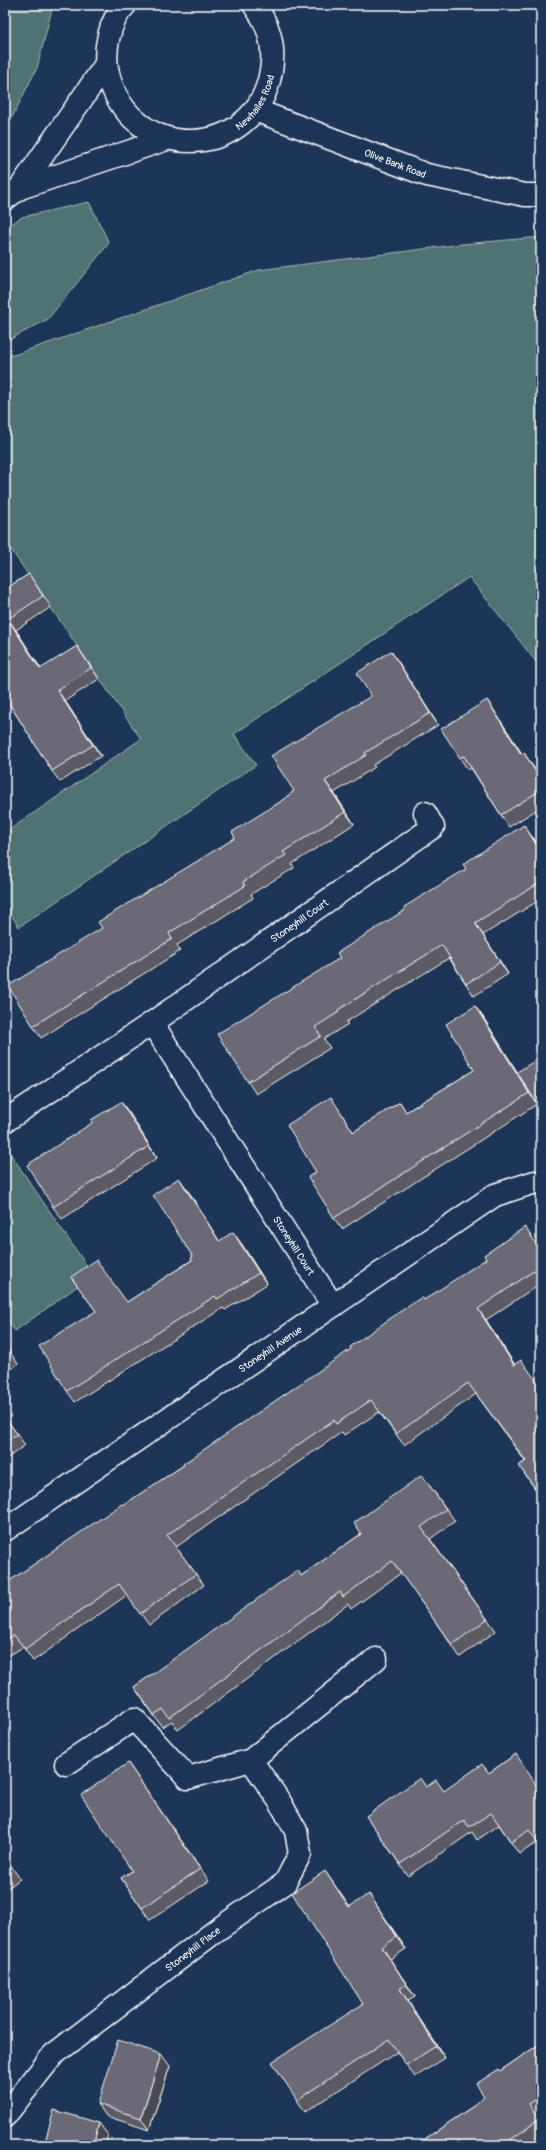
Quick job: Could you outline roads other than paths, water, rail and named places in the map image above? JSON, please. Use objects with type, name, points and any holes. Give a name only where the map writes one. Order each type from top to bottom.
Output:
[{"type":"street","name":"Newhailes Road","points":[[125,5],[121,9],[109,35],[106,64],[111,88],[124,111],[143,128],[167,139],[191,142],[215,138],[237,127],[255,110],[269,86],[273,58],[269,31],[254,5]]},
{"type":"street","name":"Newhailes Road","points":[[13,193],[106,64]]},
{"type":"street","name":"Olive Bank Road","points":[[255,110],[427,175],[525,195],[541,195]]},
{"type":"street","name":"Newhailes Road","points":[[13,193],[167,139]]},
{"type":"street","name":"Stoneyhill Court","points":[[5,1121],[152,1023],[433,827],[425,813]]},
{"type":"street","name":"Stoneyhill Court","points":[[152,1023],[333,1306]]},
{"type":"street","name":"Stoneyhill Avenue","points":[[5,1530],[496,1195],[535,1182],[541,1183]]},
{"type":"street","points":[[66,1764],[134,1719],[188,1778],[251,1760],[376,1659]]},
{"type":"street","name":"Stoneyhill Place","points":[[5,2116],[53,2055],[217,1930],[285,1883],[300,1854],[296,1831],[280,1802],[251,1760]]}]
